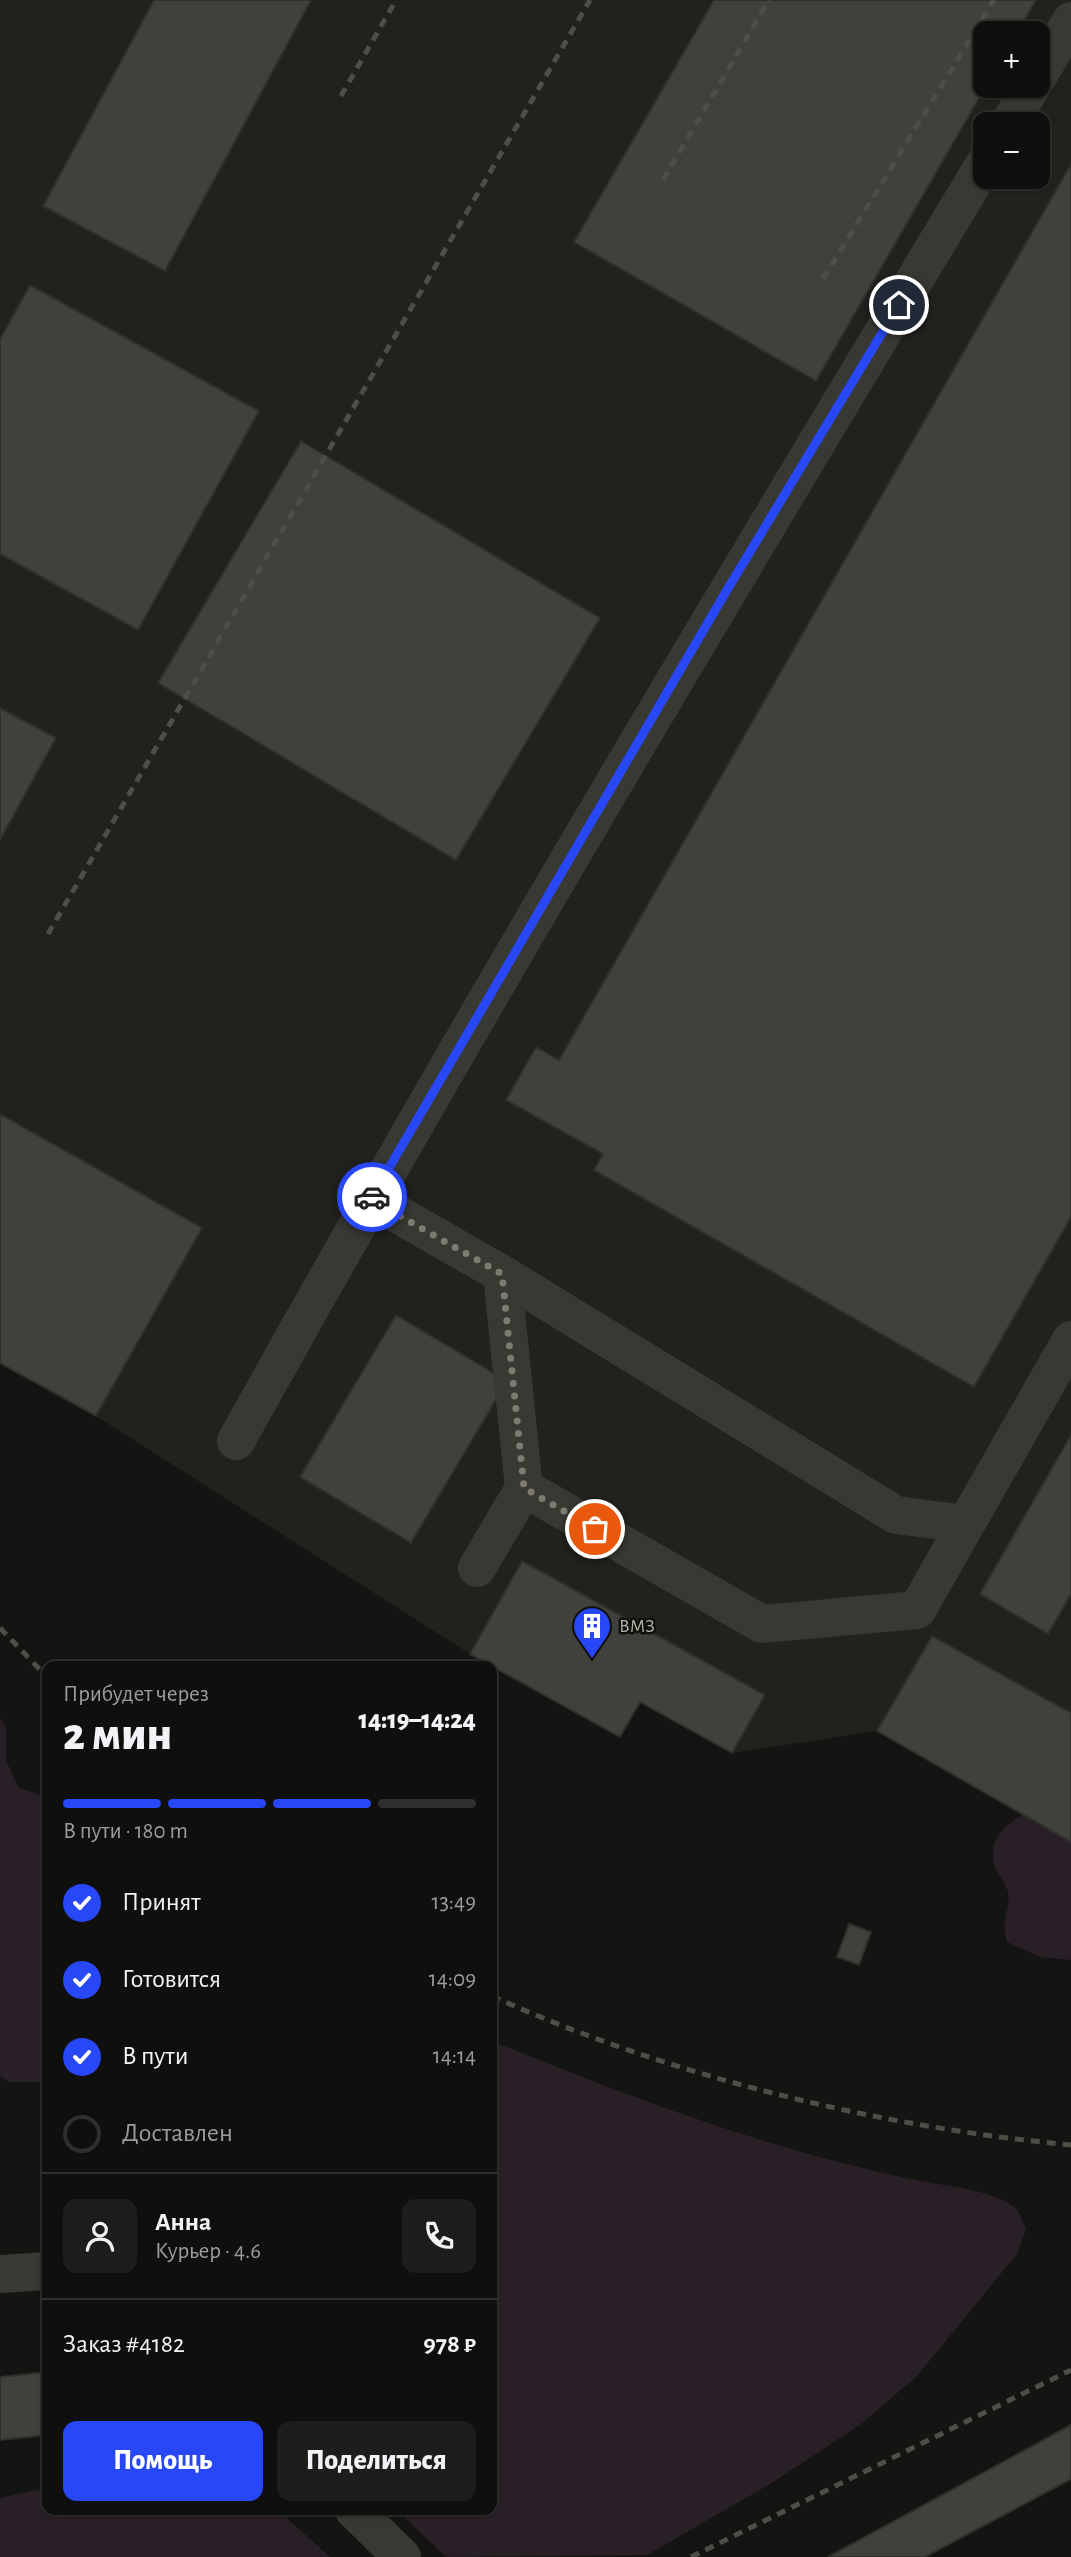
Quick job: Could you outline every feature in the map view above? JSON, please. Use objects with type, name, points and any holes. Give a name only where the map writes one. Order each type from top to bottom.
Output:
[{"type":"lane","points":[[1050,56],[1071,21]]},
{"type":"lane","points":[[236,1441],[370,1199],[727,590],[973,183]]},
{"type":"lane","points":[[370,1199],[502,1274],[897,1515],[966,1524]]},
{"type":"lane","points":[[477,1568],[524,1488],[502,1274]]},
{"type":"lane","points":[[524,1488],[762,1624],[917,1609],[1071,1340]]},
{"type":"lane","points":[[0,2274],[42,2271]]},
{"type":"lane","points":[[359,2515],[402,2557]]},
{"type":"shaded area","points":[[0,0],[1071,0],[1071,1842],[877,1731],[732,1753],[640,1702],[620,1737],[497,1669],[497,1661],[483,1661],[96,1416],[0,1363]]},
{"type":"shaded area","points":[[0,1718],[6,1728],[6,1760],[18,1787],[42,1796],[42,2082],[9,2082],[0,2076]]},
{"type":"shaded area","points":[[1024,1814],[1071,1842],[1071,1960],[1040,1957],[1007,1942],[1005,1921],[1008,1892],[994,1862],[994,1845],[1002,1831]]},
{"type":"shaded area","points":[[497,2043],[703,2121],[810,2154],[921,2181],[968,2189],[1003,2200],[1017,2210],[1026,2229],[1017,2254],[917,2376],[860,2425],[770,2484],[647,2555],[446,2557],[402,2515],[497,2515]]},
{"type":"shaded area","points":[[42,2489],[42,2515],[284,2515],[330,2557],[0,2557],[0,2498]]},
{"type":"building","points":[[154,0],[311,0],[165,271],[43,206]]},
{"type":"building","points":[[714,0],[1036,0],[1024,21],[973,21],[973,98],[979,98],[816,381],[574,242]]},
{"type":"building","points":[[1071,164],[1071,1217],[974,1387],[594,1170],[603,1154],[506,1100],[536,1047],[559,1060]]},
{"type":"building","points":[[30,285],[259,411],[138,630],[0,554],[0,339]]},
{"type":"building","points":[[301,441],[600,618],[456,860],[158,683]]},
{"type":"building","points":[[0,708],[56,738],[0,840]]},
{"type":"building","points":[[0,1114],[202,1228],[96,1416],[0,1363]]},
{"type":"building","points":[[396,1315],[507,1381],[411,1543],[300,1477]]},
{"type":"building","points":[[1071,1435],[1071,1594],[1048,1634],[980,1594]]},
{"type":"building","name":"ВМЗ","points":[[522,1561],[765,1695],[732,1753],[640,1702],[620,1737],[497,1669],[497,1661],[483,1661],[470,1654]]},
{"type":"building","points":[[932,1636],[1071,1713],[1071,1842],[877,1731]]},
{"type":"building","points":[[849,1924],[871,1932],[859,1965],[837,1957]]},
{"type":"building","points":[[42,2373],[42,2436],[0,2440],[0,2377]]},
{"type":"building","points":[[1071,2425],[1071,2479],[925,2557],[828,2557]]},
{"type":"railway","points":[[341,96],[396,0]]},
{"type":"railway","points":[[48,934],[590,0]]},
{"type":"railway","points":[[663,180],[769,0]]},
{"type":"railway","points":[[823,279],[994,0]]},
{"type":"railway","points":[[0,1628],[42,1672]]},
{"type":"railway","points":[[497,1998],[559,2025],[630,2050],[775,2094],[924,2125],[1071,2145]]},
{"type":"railway","points":[[691,2557],[1071,2370]]},
{"type":"way so far","points":[[372,1197],[370,1199],[502,1274],[524,1488],[595,1529]]},
{"type":"place","name":"ВМЗ","points":[[592,1660]]},
{"type":"route","points":[[372,1197],[727,590],[899,305]]}]
